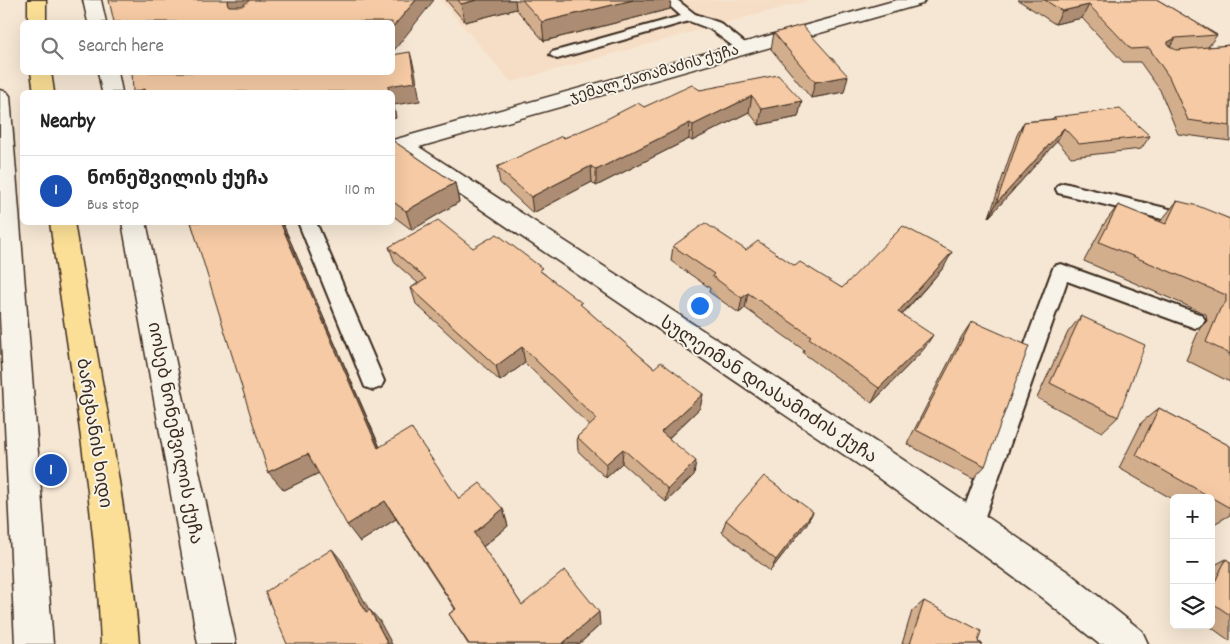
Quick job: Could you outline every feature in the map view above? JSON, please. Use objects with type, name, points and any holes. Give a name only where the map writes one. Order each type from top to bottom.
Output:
[{"type":"main road","points":[[37,0],[37,20]]},
{"type":"main road","points":[[41,75],[44,90]]},
{"type":"main road","name":"ბარცხანის ხიდი","points":[[62,225],[69,276],[92,403],[112,542],[120,644]]},
{"type":"street","points":[[92,0],[97,20]]},
{"type":"street","name":"ჯემალ ქათამაძის ქუჩა","points":[[397,147],[743,47],[916,0]]},
{"type":"street","points":[[109,75],[112,90]]},
{"type":"street","points":[[0,96],[4,207],[34,644]]},
{"type":"street","name":"სულეიმან დიასამიძის ქუჩა","points":[[397,147],[888,467],[1055,585],[1129,644]]},
{"type":"street","name":"იოსებ ნონეშვილის ქუჩა","points":[[135,225],[217,644]]},
{"type":"lane","points":[[669,0],[690,17],[715,26],[743,47]]},
{"type":"lane","points":[[557,55],[690,17]]},
{"type":"lane","points":[[1064,189],[1230,230]]},
{"type":"lane","points":[[308,225],[374,381]]},
{"type":"lane","points":[[970,526],[1061,271],[1195,320]]},
{"type":"shaded area","points":[[440,0],[810,0],[511,82]]},
{"type":"building","points":[[109,0],[229,0],[227,3],[229,6],[242,6],[250,0],[416,0],[395,24],[395,20],[114,20]]},
{"type":"building","points":[[458,0],[477,0],[461,4]]},
{"type":"building","points":[[522,0],[633,0],[542,22]]},
{"type":"building","points":[[1045,0],[1158,0],[1217,35],[1176,38],[1168,42],[1168,45],[1176,50],[1230,45],[1230,126],[1188,120],[1169,77],[1149,48],[1131,49],[1089,5],[1062,11]]},
{"type":"building","points":[[802,25],[848,76],[815,82],[774,33]]},
{"type":"building","points":[[410,52],[415,82],[388,86],[389,90],[133,90],[132,75],[395,75],[395,54]]},
{"type":"building","points":[[778,75],[802,101],[762,109],[752,96],[693,125],[690,123],[596,170],[591,166],[531,197],[497,167],[562,136],[564,138],[595,125],[638,103],[644,107],[692,85],[700,90]]},
{"type":"building","points":[[1120,109],[1150,136],[1079,144],[1064,128],[996,204],[1024,122]]},
{"type":"building","points":[[395,142],[455,183],[406,211],[395,203]]},
{"type":"building","points":[[1177,201],[1198,206],[1230,219],[1230,354],[1206,342],[1220,309],[1226,302],[1226,295],[1099,242],[1118,205],[1166,224]]},
{"type":"building","points":[[438,220],[473,248],[497,234],[542,268],[539,270],[582,303],[580,304],[654,368],[661,362],[703,394],[661,432],[696,461],[668,489],[623,449],[606,464],[577,437],[597,419],[522,347],[496,366],[411,288],[426,279],[389,247]]},
{"type":"building","points":[[705,223],[746,250],[758,241],[795,266],[800,262],[842,288],[903,226],[952,252],[898,312],[933,335],[879,388],[809,338],[811,336],[748,293],[742,298],[712,276],[714,274],[673,246]]},
{"type":"building","points":[[192,225],[281,225],[378,448],[411,428],[459,499],[480,483],[503,509],[474,533],[522,605],[565,570],[599,612],[562,644],[469,644],[449,614],[456,609],[385,501],[347,525],[308,454],[268,472]]},
{"type":"building","points":[[1081,316],[1145,345],[1118,417],[1050,383]]},
{"type":"building","points":[[972,321],[1029,346],[985,466],[916,430]]},
{"type":"building","points":[[1159,408],[1230,446],[1230,508],[1215,500],[1215,494],[1205,494],[1136,455]]},
{"type":"building","points":[[764,476],[813,512],[776,560],[726,520]]},
{"type":"building","points":[[332,549],[366,612],[370,610],[388,644],[287,644],[265,592]]},
{"type":"building","points":[[1226,559],[1230,562],[1230,615],[1215,605],[1215,582]]},
{"type":"building","points":[[924,601],[981,631],[978,642],[983,644],[910,644]]},
{"type":"place","name":"ნონეშვილის ქუჩა","points":[[51,470]]}]
